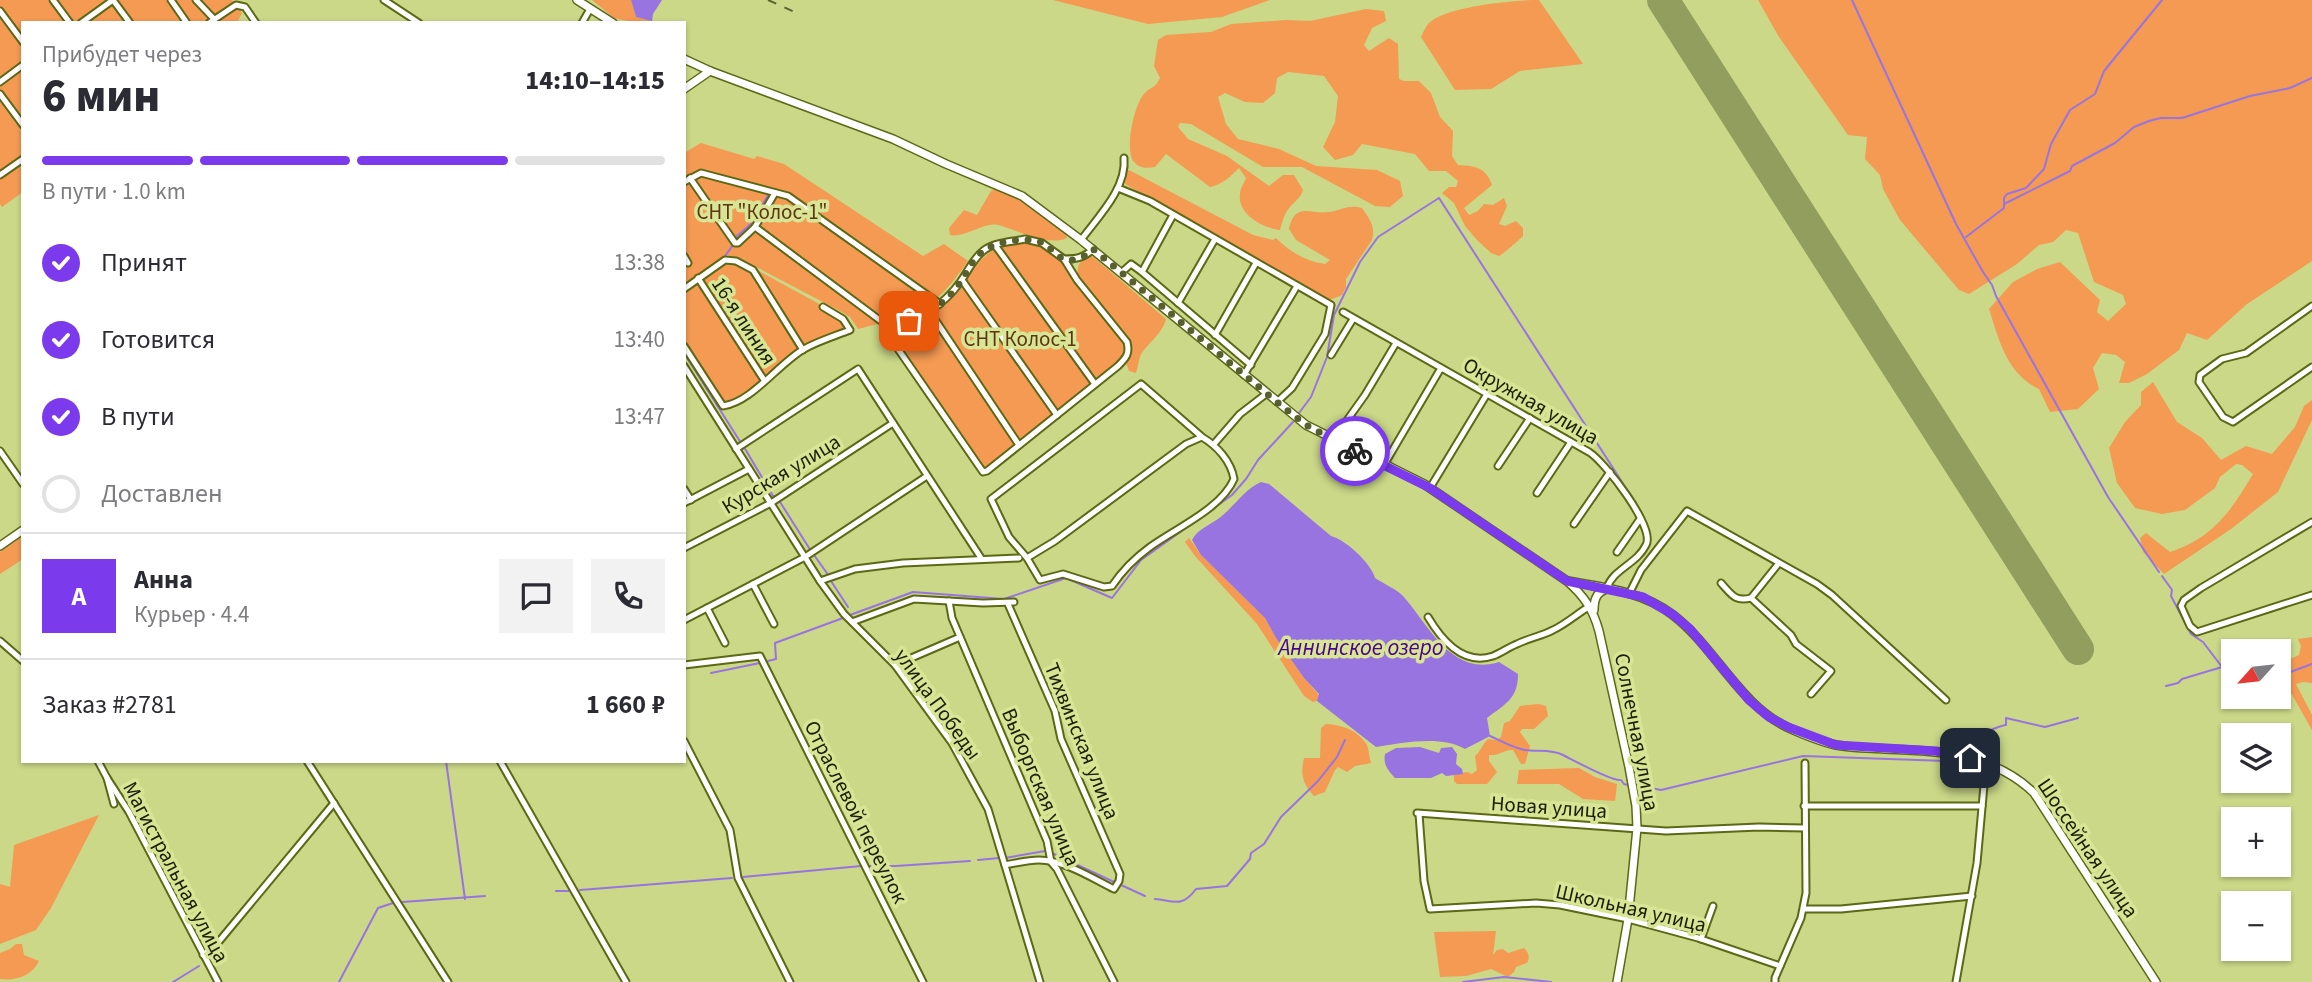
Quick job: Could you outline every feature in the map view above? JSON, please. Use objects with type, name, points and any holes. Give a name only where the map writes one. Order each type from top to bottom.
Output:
[{"type":"main road","points":[[577,0],[610,21]]},
{"type":"main road","points":[[686,60],[893,139],[946,164],[1012,190],[1082,240],[1306,425],[1430,488],[1567,581]]},
{"type":"main road","points":[[686,88],[710,71]]},
{"type":"main road","points":[[0,545],[21,531]]},
{"type":"main road","name":"Шоссейная улица","points":[[1567,581],[1643,597],[1672,614],[1690,629],[1749,700],[1769,717],[1788,727],[1836,745],[1936,751],[1986,763],[2019,778],[2034,793],[2156,982]]},
{"type":"main road","name":"Солнечная улица","points":[[1567,581],[1594,614],[1636,806],[1637,828],[1628,919],[1617,982]]},
{"type":"main road","points":[[1594,614],[1594,600],[1601,591],[1608,588]]},
{"type":"street","points":[[53,0],[69,21]]},
{"type":"street","points":[[84,21],[113,0],[129,21]]},
{"type":"street","points":[[170,0],[186,21]]},
{"type":"street","points":[[196,0],[211,21],[236,5],[245,7],[255,21]]},
{"type":"street","points":[[384,0],[416,21]]},
{"type":"street","points":[[583,21],[590,9]]},
{"type":"street","points":[[0,11],[21,39]]},
{"type":"street","points":[[0,82],[21,66]]},
{"type":"street","points":[[0,94],[21,122]]},
{"type":"street","points":[[1082,240],[1118,188],[1124,158]]},
{"type":"street","points":[[0,175],[21,160]]},
{"type":"street","points":[[775,193],[755,227],[735,243],[687,180],[701,173],[788,195],[940,304]]},
{"type":"street","points":[[1118,188],[1138,195],[1331,305],[1325,334],[1292,388],[1277,402]]},
{"type":"street","points":[[1142,272],[1173,215]]},
{"type":"street","points":[[755,227],[889,327]]},
{"type":"street","points":[[1025,239],[1042,243],[1064,259],[1077,280],[1127,342],[1129,350],[1127,357],[1095,384],[983,472],[890,339],[887,333],[889,327],[930,312],[940,304],[985,249],[1025,239]]},
{"type":"street","points":[[1178,303],[1215,239]]},
{"type":"street","points":[[995,245],[1095,384]]},
{"type":"street","points":[[1064,259],[1078,259],[1093,249]]},
{"type":"street","points":[[686,287],[719,263],[729,259],[752,270],[803,350]]},
{"type":"street","points":[[1215,335],[1256,263]]},
{"type":"street","points":[[1122,272],[1131,264],[1251,365]]},
{"type":"street","name":"16-я линия","points":[[698,278],[764,380]]},
{"type":"street","points":[[962,279],[1057,415]]},
{"type":"street","points":[[1244,375],[1297,286]]},
{"type":"street","points":[[2312,306],[2246,353],[2215,363],[2200,375],[2199,382],[2223,417],[2233,422],[2312,367]]},
{"type":"street","points":[[686,349],[723,406],[730,405],[803,350],[850,330],[843,319],[823,307]]},
{"type":"street","points":[[930,312],[1019,445]]},
{"type":"street","name":"Окружная улица","points":[[1343,312],[1597,457],[1610,472],[1640,519],[1649,540],[1646,547],[1612,577],[1608,588]]},
{"type":"street","points":[[1331,355],[1353,318]]},
{"type":"street","points":[[1333,440],[1365,395],[1396,343]]},
{"type":"street","points":[[1384,465],[1441,368]]},
{"type":"street","points":[[736,449],[858,369],[981,558]]},
{"type":"street","name":"улица Победы","points":[[686,371],[820,580],[852,622],[895,665],[958,754],[988,809],[1040,982]]},
{"type":"street","points":[[1141,384],[1202,437],[1214,444],[1233,472],[1234,479],[1229,490],[1171,537],[1142,553],[1112,586],[1104,587],[1063,574],[1040,580],[1027,558],[1009,537],[990,499],[1120,403],[1141,384]]},
{"type":"street","points":[[1214,444],[1240,414],[1266,394]]},
{"type":"street","points":[[1430,488],[1487,394]]},
{"type":"street","points":[[1498,466],[1530,418]]},
{"type":"street","name":"Курская улица","points":[[686,547],[771,503],[893,423]]},
{"type":"street","points":[[1027,558],[1055,541],[1186,444],[1202,437]]},
{"type":"street","points":[[1537,494],[1571,442]]},
{"type":"street","points":[[0,451],[21,481]]},
{"type":"street","points":[[686,502],[749,469]]},
{"type":"street","points":[[1574,524],[1610,472]]},
{"type":"street","points":[[686,619],[805,557],[927,476]]},
{"type":"street","points":[[686,492],[691,500]]},
{"type":"street","points":[[1629,593],[1641,570],[1687,510],[1817,584],[1946,700]]},
{"type":"street","points":[[1617,552],[1640,519]]},
{"type":"street","points":[[2312,522],[2201,588],[2184,600],[2181,606],[2190,626],[2197,632],[2312,595]]},
{"type":"street","points":[[820,580],[855,569],[981,558],[1019,558]]},
{"type":"street","points":[[1721,583],[1734,597],[1741,600],[1751,598],[1779,563]]},
{"type":"street","points":[[753,584],[774,624]]},
{"type":"street","points":[[1751,598],[1791,635],[1796,644],[1831,671],[1811,694]]},
{"type":"street","points":[[852,622],[914,599],[949,601]]},
{"type":"street","name":"Тихвинская улица","points":[[949,601],[1011,603],[1055,711],[1061,739],[1120,874],[1119,881],[1114,889],[1051,862]]},
{"type":"street","name":"Выборгская улица","points":[[949,601],[952,618],[1047,842],[1051,862],[1114,982]]},
{"type":"street","points":[[1428,617],[1440,636],[1454,649],[1477,658],[1491,657],[1554,630],[1590,606]]},
{"type":"street","points":[[707,608],[725,643]]},
{"type":"street","points":[[895,665],[960,637]]},
{"type":"street","points":[[0,641],[21,659]]},
{"type":"street","name":"Отраслевой переулок","points":[[686,665],[760,656],[923,982]]},
{"type":"street","points":[[686,745],[730,830],[738,878],[790,982]]},
{"type":"street","points":[[99,763],[107,778],[114,804]]},
{"type":"street","points":[[308,763],[448,982]]},
{"type":"street","points":[[501,763],[626,982]]},
{"type":"street","points":[[1775,980],[1804,909],[1805,763]]},
{"type":"street","points":[[1956,982],[1972,896],[1986,763]]},
{"type":"street","name":"Магистральная улица","points":[[107,778],[129,812],[218,982]]},
{"type":"street","points":[[202,955],[216,945],[334,803]]},
{"type":"street","points":[[1804,806],[1982,806]]},
{"type":"street","name":"Новая улица","points":[[1430,909],[1424,881],[1418,814],[1666,831],[1804,828]]},
{"type":"street","points":[[1005,865],[1038,860],[1051,862]]},
{"type":"street","points":[[1804,909],[1841,909],[1972,896]]},
{"type":"street","name":"Школьная улица","points":[[1430,909],[1536,903],[1560,905],[1628,919],[1701,939],[1780,966]]},
{"type":"street","points":[[1701,939],[1713,906]]},
{"type":"green space","points":[[0,0],[232,0],[242,13],[238,21],[21,21],[21,193],[2,207]]},
{"type":"green space","points":[[592,0],[631,0],[636,17],[654,21],[628,21],[614,18]]},
{"type":"green space","points":[[1053,0],[1270,0],[1222,17],[1148,24]]},
{"type":"green space","points":[[1539,0],[1583,64],[1520,71],[1491,89],[1455,90],[1421,37],[1429,23],[1450,12],[1498,3]]},
{"type":"green space","points":[[1758,0],[2312,0],[2312,261],[2247,304],[2207,340],[2187,333],[2179,350],[2147,374],[2129,383],[2119,383],[2125,362],[2116,355],[2102,353],[2093,368],[2099,389],[2078,409],[2050,412],[2039,389],[2019,375],[2006,355],[1989,309],[2013,282],[2037,269],[2060,262],[2100,300],[2097,312],[2108,321],[2126,304],[2123,295],[2094,282],[2078,233],[2066,230],[2053,242],[2039,245],[2017,264],[1969,294],[1959,290],[1900,220],[1883,189],[1880,175],[1865,159],[1867,137],[1848,135],[1779,37]]},
{"type":"green space","points":[[1366,9],[1384,11],[1386,21],[1372,28],[1364,45],[1369,51],[1389,38],[1398,44],[1399,79],[1419,81],[1431,93],[1440,117],[1453,131],[1452,156],[1458,165],[1479,169],[1490,179],[1492,185],[1464,208],[1469,215],[1484,204],[1493,205],[1504,198],[1507,206],[1499,224],[1505,226],[1516,221],[1523,228],[1523,236],[1499,256],[1491,253],[1477,240],[1465,226],[1454,203],[1442,193],[1449,187],[1456,187],[1458,181],[1446,171],[1429,171],[1415,154],[1362,144],[1353,155],[1335,160],[1323,147],[1335,122],[1338,96],[1324,76],[1288,72],[1277,78],[1275,93],[1263,103],[1245,102],[1225,93],[1218,97],[1226,124],[1238,139],[1279,149],[1316,166],[1377,170],[1400,181],[1403,196],[1390,207],[1375,206],[1302,167],[1263,167],[1191,124],[1180,123],[1178,127],[1188,139],[1227,156],[1269,186],[1283,175],[1294,175],[1303,190],[1287,210],[1280,230],[1252,219],[1243,208],[1240,192],[1246,178],[1239,168],[1223,182],[1210,187],[1166,154],[1155,167],[1141,167],[1134,162],[1130,138],[1137,106],[1160,78],[1154,66],[1158,40],[1166,35],[1211,32],[1231,24],[1310,21]]},
{"type":"green space","name":"СНТ \"Колос-1\"","points":[[701,143],[754,159],[757,156],[784,164],[923,256],[944,244],[968,261],[944,291],[922,309],[858,329],[850,317],[836,309],[745,261],[727,255],[686,284],[686,152]]},
{"type":"green space","points":[[1129,170],[1253,235],[1273,240],[1276,238],[1292,252],[1311,261],[1325,264],[1330,260],[1296,240],[1289,229],[1295,215],[1300,212],[1362,208],[1372,227],[1372,240],[1346,279],[1342,295],[1330,300],[1125,184],[1124,179]]},
{"type":"green space","points":[[1001,188],[1052,220],[1066,232],[1067,238],[1042,239],[998,225],[950,235],[949,228],[964,210],[977,215],[991,191]]},
{"type":"green space","name":"СНТ Колос-1","points":[[1018,243],[1047,249],[1078,282],[1080,262],[1092,256],[1166,319],[1161,330],[1142,353],[1136,373],[1129,371],[1124,357],[982,470],[890,332],[918,321],[938,309],[951,298],[985,256]]},
{"type":"green space","points":[[731,261],[751,271],[757,270],[845,318],[851,328],[805,348],[743,395],[724,404],[686,344],[686,291],[719,266]]},
{"type":"green space","points":[[2153,382],[2177,422],[2202,438],[2221,460],[2246,446],[2272,454],[2295,427],[2304,406],[2312,400],[2312,420],[2278,492],[2231,529],[2164,574],[2143,552],[2140,538],[2146,533],[2170,552],[2198,539],[2219,522],[2253,474],[2242,465],[2236,464],[2220,477],[2215,488],[2185,510],[2162,514],[2135,508],[2117,483],[2109,448],[2125,422],[2141,405],[2141,392]]},
{"type":"green space","points":[[21,537],[21,560],[0,574],[0,552]]},
{"type":"green space","points":[[1189,538],[1201,555],[1265,618],[1304,678],[1319,695],[1317,701],[1313,702],[1304,696],[1257,624],[1195,556],[1185,542]]},
{"type":"green space","points":[[2312,637],[2312,683],[2296,684],[2312,715],[2312,730],[2291,693],[2291,659],[2299,655],[2301,646],[2298,639]]},
{"type":"green space","points":[[1520,706],[1546,706],[1548,716],[1534,729],[1522,729],[1520,732],[1530,746],[1525,764],[1521,764],[1513,750],[1507,750],[1489,755],[1489,761],[1497,772],[1487,784],[1457,784],[1454,781],[1454,775],[1467,772],[1472,774],[1477,770],[1475,756],[1488,739],[1496,740],[1501,737],[1504,723],[1510,721]]},
{"type":"green space","points":[[1326,724],[1344,727],[1359,736],[1367,745],[1371,763],[1355,766],[1347,772],[1338,767],[1325,792],[1314,796],[1303,779],[1304,758],[1320,758],[1321,728]]},
{"type":"green space","points":[[1579,768],[1617,784],[1615,801],[1583,799],[1559,784],[1517,784],[1519,770]]},
{"type":"green space","points":[[99,815],[51,908],[36,930],[0,944],[0,884],[10,887],[14,845]]},
{"type":"green space","points":[[1496,931],[1493,955],[1497,950],[1503,949],[1508,953],[1524,948],[1528,955],[1527,963],[1516,967],[1508,977],[1491,969],[1466,976],[1440,977],[1434,932]]},
{"type":"green space","points":[[16,944],[22,944],[24,955],[39,961],[23,976],[0,979],[0,953]]},
{"type":"water","points":[[631,0],[662,0],[653,14],[652,21],[636,17]]},
{"type":"water","name":"Аннинское озеро","points":[[1261,482],[1269,484],[1331,536],[1357,553],[1369,566],[1375,578],[1403,596],[1432,634],[1454,655],[1467,662],[1482,665],[1499,662],[1518,674],[1513,695],[1505,705],[1487,718],[1490,736],[1465,749],[1433,741],[1376,747],[1317,701],[1319,694],[1304,678],[1265,618],[1201,555],[1192,540],[1198,532],[1228,511],[1245,493]]},
{"type":"water","points":[[1420,747],[1439,753],[1441,748],[1452,747],[1457,754],[1456,764],[1463,774],[1446,776],[1442,773],[1431,778],[1395,778],[1385,764],[1385,754],[1396,748]]},
{"type":"waterway","points":[[1852,0],[1956,224],[2108,497],[2159,572]]},
{"type":"waterway","points":[[1966,237],[2004,208],[2007,194],[2026,188],[2044,169],[2051,144],[2070,110],[2095,94],[2104,71],[2162,0]]},
{"type":"waterway","points":[[2004,204],[2070,171],[2072,166],[2115,143],[2134,127],[2161,118],[2182,118],[2250,96],[2290,88],[2312,78]]},
{"type":"waterway","points":[[736,241],[737,236],[752,223],[768,195]]},
{"type":"waterway","points":[[1299,413],[1311,397],[1327,357],[1334,315],[1360,262],[1378,237],[1439,198],[1633,499]]},
{"type":"waterway","points":[[698,276],[725,256],[733,245]]},
{"type":"waterway","points":[[686,356],[741,443]]},
{"type":"waterway","points":[[850,615],[913,592],[1004,599],[1066,578],[1112,598],[1141,560],[1232,495],[1258,460],[1293,422]]},
{"type":"waterway","points":[[744,447],[773,496],[776,496]]},
{"type":"waterway","points":[[780,502],[811,551]]},
{"type":"waterway","points":[[814,555],[829,576]]},
{"type":"waterway","points":[[2162,576],[2172,590],[2171,596],[2191,634],[2203,642],[2221,666]]},
{"type":"waterway","points":[[831,581],[848,607]]},
{"type":"waterway","points":[[768,661],[776,659],[775,643],[843,618]]},
{"type":"waterway","points":[[711,673],[760,663]]},
{"type":"waterway","points":[[2291,672],[2312,664]]},
{"type":"waterway","points":[[2166,686],[2221,667]]},
{"type":"waterway","points":[[1962,743],[2006,725],[2006,718],[2045,727],[2078,718]]},
{"type":"waterway","points":[[1490,736],[1521,749],[1558,753],[1628,785]]},
{"type":"waterway","points":[[1155,899],[1177,902],[1186,899],[1196,889],[1227,886],[1250,859],[1251,853],[1264,844],[1281,817],[1318,781],[1337,757],[1345,740]]},
{"type":"waterway","points":[[1950,751],[1956,743]]},
{"type":"waterway","points":[[1636,785],[1661,790],[1803,756],[1947,759]]},
{"type":"waterway","points":[[446,763],[465,899]]},
{"type":"waterway","points":[[1005,858],[1045,851]]},
{"type":"waterway","points":[[1054,854],[1114,882]]},
{"type":"waterway","points":[[978,860],[999,858]]},
{"type":"waterway","points":[[870,866],[970,861]]},
{"type":"waterway","points":[[743,877],[861,866]]},
{"type":"waterway","points":[[580,890],[732,878]]},
{"type":"waterway","points":[[1121,885],[1145,896]]},
{"type":"waterway","points":[[556,891],[569,891]]},
{"type":"waterway","points":[[402,902],[485,896]]},
{"type":"waterway","points":[[339,982],[378,908],[393,903]]},
{"type":"waterway","points":[[173,982],[199,966]]},
{"type":"waterway","points":[[1463,982],[1504,977],[1551,982]]},
{"type":"runway","points":[[1663,0],[2078,649]]},
{"type":"railway","points":[[768,0],[797,13]]},
{"type":"way so far","points":[[909,321],[930,312],[940,304],[951,294],[974,260],[985,249],[995,245],[1025,239],[1042,243],[1064,259],[1078,259],[1093,249],[1306,425],[1355,451]]},
{"type":"route","points":[[1355,451],[1430,488],[1567,581],[1643,597],[1672,614],[1690,629],[1749,700],[1769,717],[1788,727],[1836,745],[1936,751],[1970,758]]}]
